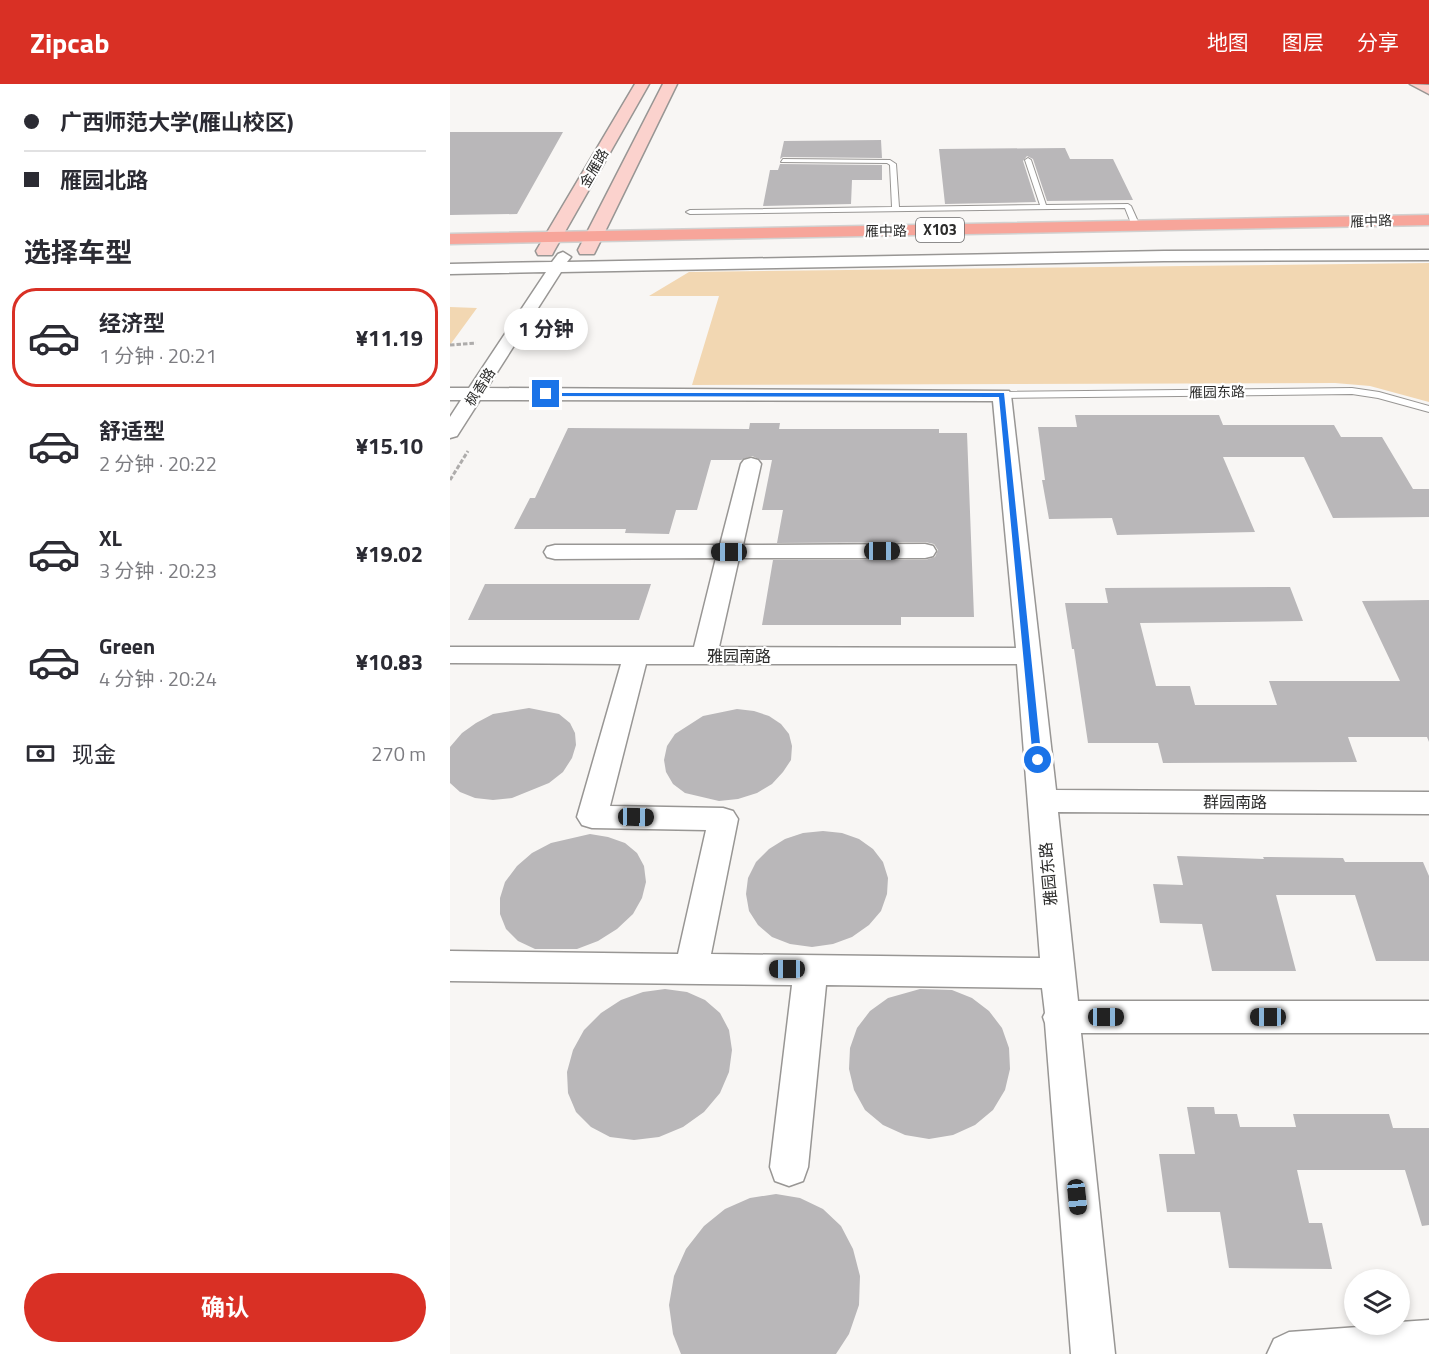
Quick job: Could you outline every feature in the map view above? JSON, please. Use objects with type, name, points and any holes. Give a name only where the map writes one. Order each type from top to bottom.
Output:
[{"type":"main road","name":"雁中路","points":[[450,253],[549,244],[1136,226],[1429,220]]},
{"type":"main road","name":"雁中路","points":[[450,239],[549,244],[567,251],[590,243],[1429,235]]},
{"type":"street","name":"金雁路","points":[[549,244],[642,84]]},
{"type":"street","name":"金雁路","points":[[590,243],[670,84]]},
{"type":"street","points":[[1417,84],[1429,90]]},
{"type":"street","name":"枫香路","points":[[450,432],[567,251]]},
{"type":"street","points":[[450,269],[1221,255],[1429,255]]},
{"type":"street","points":[[450,394],[1002,395]]},
{"type":"street","name":"雅园东路","points":[[1002,395],[1029,656],[1060,1017],[1093,1354]]},
{"type":"street","points":[[704,656],[751,464]]},
{"type":"street","points":[[555,552],[925,551]]},
{"type":"street","name":"雅园南路","points":[[450,655],[1029,656]]},
{"type":"street","points":[[636,655],[592,817],[723,819],[692,968]]},
{"type":"street","name":"群园南路","points":[[1042,801],[1429,803]]},
{"type":"street","points":[[450,966],[1056,973]]},
{"type":"street","points":[[789,1167],[811,970]]},
{"type":"street","points":[[1060,1017],[1429,1017]]},
{"type":"street","points":[[1289,1354],[1429,1341]]},
{"type":"lane","points":[[1028,160],[1044,207]]},
{"type":"lane","points":[[783,161],[888,161],[894,164],[896,210]]},
{"type":"lane","points":[[690,212],[1128,206],[1136,226]]},
{"type":"lane","name":"雁园东路","points":[[1002,395],[1352,391],[1379,394],[1429,409]]},
{"type":"path","points":[[450,345],[476,343]]},
{"type":"shaded area","points":[[1429,263],[1429,402],[1370,386],[1335,383],[692,385],[719,296],[649,296],[689,272]]},
{"type":"shaded area","points":[[450,307],[477,308],[450,345]]},
{"type":"building","points":[[450,132],[563,132],[517,214],[450,215]]},
{"type":"building","points":[[881,140],[882,158],[783,157],[780,159],[784,141]]},
{"type":"building","points":[[1065,148],[1070,159],[1113,159],[1133,200],[1047,201],[1033,159],[1027,156],[1023,161],[1036,202],[945,204],[939,149]]},
{"type":"building","points":[[780,164],[882,165],[882,180],[852,180],[851,204],[763,206],[770,170],[778,170]]},
{"type":"building","points":[[1075,415],[1219,415],[1223,425],[1334,425],[1341,437],[1382,437],[1413,489],[1429,489],[1429,517],[1333,518],[1304,457],[1223,457],[1255,532],[1117,535],[1112,518],[1049,519],[1042,480],[1045,480],[1038,427],[1077,427]]},
{"type":"building","points":[[750,423],[780,423],[779,429],[939,429],[939,433],[967,433],[974,617],[901,617],[901,625],[762,625],[773,560],[925,560],[935,557],[938,550],[934,544],[925,542],[777,543],[783,510],[762,510],[772,460],[761,460],[752,456],[741,460],[711,460],[697,510],[676,510],[669,534],[625,533],[626,529],[514,529],[530,498],[535,498],[568,428],[749,429]]},
{"type":"building","points":[[485,584],[651,584],[639,620],[468,620]]},
{"type":"building","points":[[1290,587],[1303,621],[1140,623],[1156,686],[1190,686],[1195,705],[1277,705],[1269,681],[1400,681],[1362,601],[1429,600],[1429,742],[1427,737],[1348,737],[1357,762],[1163,763],[1158,743],[1088,743],[1065,603],[1108,603],[1105,588]]},
{"type":"building","points":[[529,708],[559,714],[570,723],[575,733],[576,745],[572,758],[563,772],[549,783],[512,798],[493,800],[475,798],[460,792],[450,783],[450,747],[462,733],[493,714]]},
{"type":"building","points":[[737,709],[769,716],[781,724],[789,734],[792,746],[791,760],[772,784],[757,793],[738,799],[719,801],[685,793],[673,784],[666,772],[664,760],[667,746],[675,734],[703,716]]},
{"type":"building","points":[[823,831],[842,833],[859,839],[873,849],[883,862],[888,878],[887,894],[881,911],[869,925],[852,937],[833,944],[812,947],[790,944],[772,937],[758,925],[749,911],[746,894],[748,878],[756,862],[769,849],[785,839],[803,833]]},
{"type":"building","points":[[590,834],[625,843],[637,853],[644,866],[646,882],[642,898],[633,914],[617,929],[598,941],[577,949],[535,949],[518,941],[506,929],[500,914],[500,898],[505,882],[517,866],[532,853],[551,843]]},
{"type":"building","points":[[1177,856],[1264,859],[1263,857],[1343,858],[1345,862],[1423,862],[1429,876],[1429,961],[1376,961],[1355,895],[1276,895],[1296,971],[1212,971],[1202,924],[1160,923],[1153,884],[1183,885]]},
{"type":"building","points":[[665,989],[687,992],[705,1000],[720,1013],[729,1030],[732,1050],[729,1072],[720,1093],[704,1112],[683,1127],[659,1137],[634,1140],[610,1137],[591,1127],[576,1112],[568,1093],[567,1072],[573,1050],[584,1030],[601,1013],[621,1000],[643,992]]},
{"type":"building","points":[[920,989],[952,990],[972,998],[989,1011],[1002,1028],[1009,1048],[1010,1069],[1005,1090],[993,1110],[975,1125],[953,1135],[929,1139],[905,1135],[883,1125],[865,1110],[854,1090],[849,1069],[850,1048],[857,1028],[870,1011],[888,998]]},
{"type":"building","points":[[1187,1107],[1214,1107],[1215,1114],[1237,1114],[1240,1127],[1296,1127],[1293,1114],[1389,1114],[1393,1128],[1429,1128],[1429,1225],[1422,1226],[1405,1170],[1297,1170],[1309,1223],[1322,1223],[1332,1269],[1229,1268],[1220,1212],[1167,1212],[1159,1154],[1195,1154]]},
{"type":"building","points":[[776,1194],[800,1198],[823,1209],[841,1226],[853,1249],[860,1276],[859,1305],[849,1334],[836,1354],[681,1354],[673,1334],[669,1305],[674,1276],[686,1249],[704,1226],[725,1209],[750,1198]]},
{"type":"route","points":[[546,394],[1002,395],[1038,760]]}]
